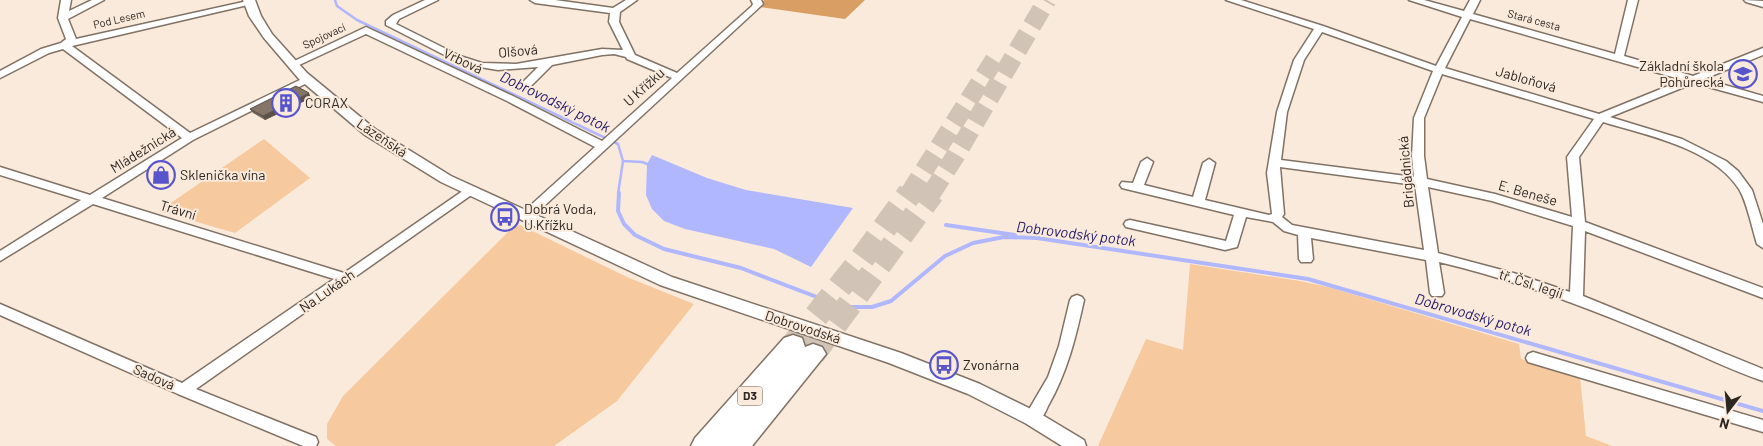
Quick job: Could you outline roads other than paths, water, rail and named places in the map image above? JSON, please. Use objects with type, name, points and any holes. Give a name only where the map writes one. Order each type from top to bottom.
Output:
[{"type":"highway","name":"D3","points":[[705,446],[803,350],[735,446]]},
{"type":"street","points":[[66,0],[63,18],[71,40],[64,45],[190,138]]},
{"type":"street","points":[[63,18],[99,0]]},
{"type":"street","name":"Olšová","points":[[433,0],[396,17],[391,21],[391,25],[467,62],[491,67],[520,66],[602,52],[628,54]]},
{"type":"street","points":[[536,0],[615,11],[632,0]]},
{"type":"street","name":"U Křížku","points":[[525,217],[616,132],[755,8],[758,4],[756,0]]},
{"type":"street","name":"Jabloňová","points":[[1231,0],[1320,28],[1439,70],[1678,141],[1708,155],[1728,169],[1746,190],[1763,244]]},
{"type":"street","name":"Stará cesta","points":[[1414,0],[1763,99]]},
{"type":"street","name":"Brigádnická","points":[[1437,294],[1418,156],[1419,118],[1439,70],[1475,0]]},
{"type":"street","points":[[1619,57],[1633,0]]},
{"type":"street","points":[[1749,0],[1763,4]]},
{"type":"street","name":"Pod Lesem","points":[[0,75],[45,51],[64,45],[249,1]]},
{"type":"street","name":"Lázeňská","points":[[249,1],[255,16],[268,36],[293,64],[308,80],[370,132],[446,180],[525,217]]},
{"type":"street","points":[[615,11],[614,22],[628,54],[636,60],[678,77]]},
{"type":"street","points":[[1147,162],[1132,187],[1269,219],[1275,218],[1278,214],[1273,173],[1277,137],[1286,96],[1299,60],[1320,28]]},
{"type":"street","name":"Spojovací","points":[[293,64],[366,30]]},
{"type":"street","name":"Vrbová","points":[[366,30],[602,145]]},
{"type":"street","points":[[1576,299],[1579,223],[1573,157],[1601,117],[1763,51]]},
{"type":"street","points":[[524,87],[550,62]]},
{"type":"street","name":"Mládežnická","points":[[0,257],[190,138],[308,80]]},
{"type":"street","points":[[1198,202],[1209,163]]},
{"type":"street","name":"E. Beneše","points":[[1274,163],[1364,173],[1421,182],[1494,198],[1579,223],[1763,293]]},
{"type":"street","name":"Trávní","points":[[0,171],[346,278]]},
{"type":"street","name":"Na Lukách","points":[[183,390],[471,191]]},
{"type":"street","points":[[1130,224],[1225,246],[1232,244],[1240,212]]},
{"type":"street","name":"Dobrovodská","points":[[525,217],[666,281],[929,370],[1035,414],[1077,446]]},
{"type":"street","name":"tř. Čsl. legií","points":[[1275,218],[1288,228],[1304,233],[1432,256],[1512,277],[1576,299],[1763,375]]},
{"type":"street","points":[[1304,233],[1306,260]]},
{"type":"street","points":[[1035,414],[1064,353],[1077,300]]},
{"type":"street","name":"Sadová","points":[[0,308],[183,390],[310,442]]},
{"type":"street","points":[[1533,358],[1763,426]]},
{"type":"water","points":[[652,155],[707,178],[746,190],[853,208],[811,267],[774,249],[685,229],[664,221],[652,209],[646,195],[647,164]]},
{"type":"waterway","name":"Dobrovodský potok","points":[[335,0],[337,6],[357,20],[618,144],[623,161]]},
{"type":"waterway","name":"Dobrovodský potok","points":[[618,194],[623,161]]},
{"type":"waterway","points":[[623,161],[642,162],[650,165]]},
{"type":"waterway","name":"Dobrovodský potok","points":[[619,193],[618,211],[624,224],[635,235],[664,249],[741,268],[843,307],[872,307],[891,301],[945,256],[973,243],[1004,237],[1037,238],[1308,279],[1763,411]]},
{"type":"waterway","points":[[946,225],[1015,235]]},
{"type":"tunnel","points":[[931,194],[1047,0]]},
{"type":"tunnel","points":[[909,194],[998,54]]},
{"type":"tunnel","points":[[793,345],[861,260],[910,193]]},
{"type":"tunnel","points":[[813,354],[932,193]]},
{"type":"place","name":"Základní škola Pohůrecká","points":[[1743,74]]},
{"type":"place","name":"CORAX","points":[[286,103]]},
{"type":"place","name":"Sklenička vína","points":[[161,175]]},
{"type":"place","name":"Dobrá Voda, U Křížku","points":[[505,217]]},
{"type":"place","name":"Zvonárna","points":[[944,365]]}]
